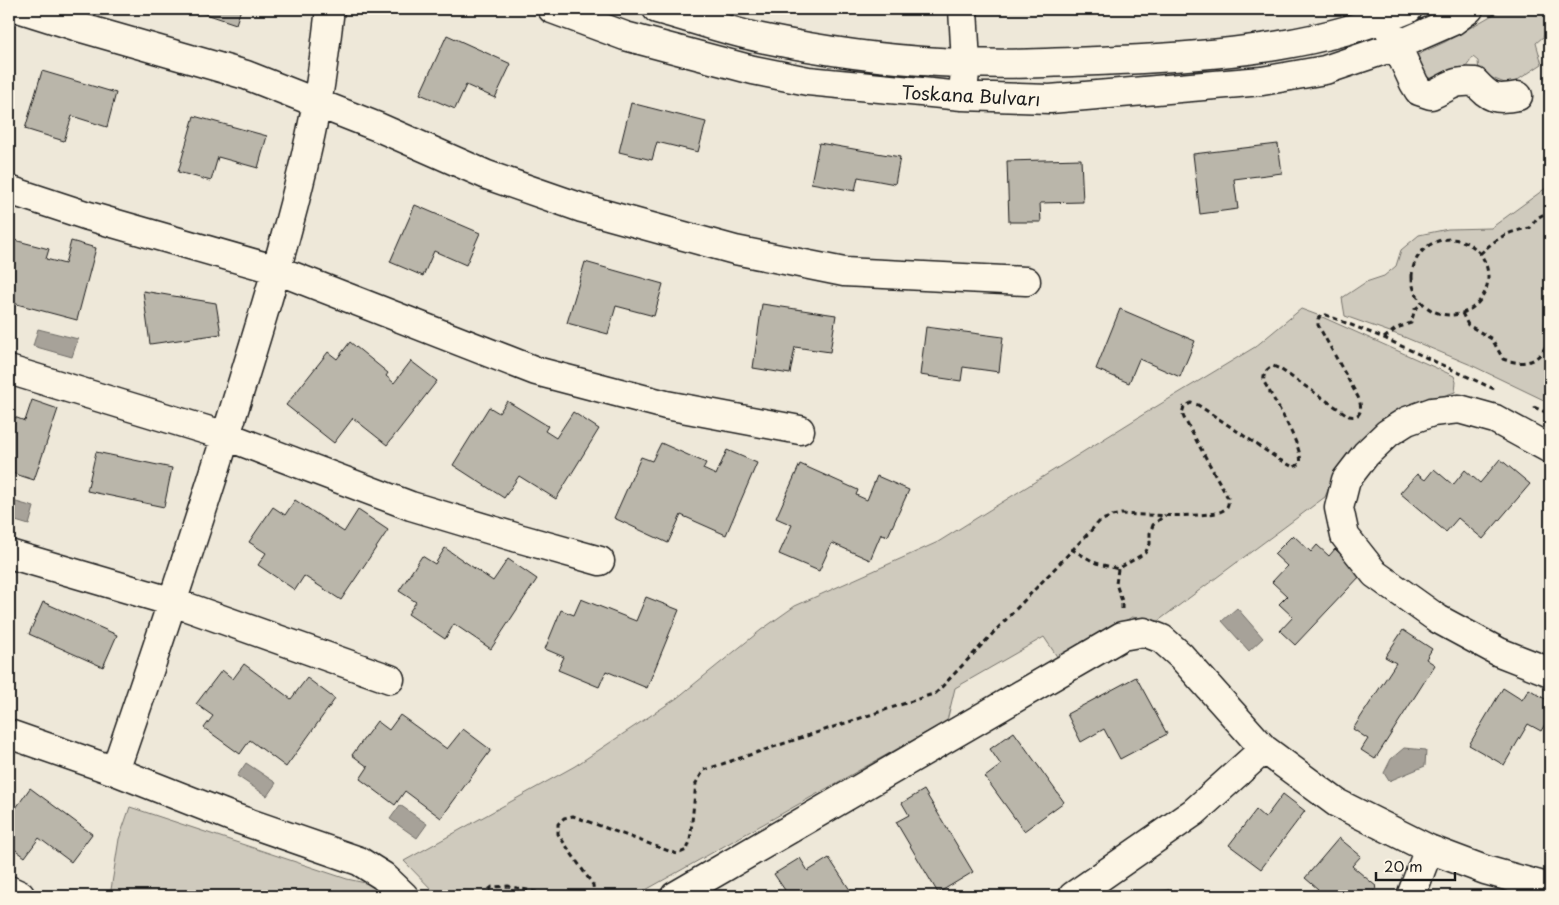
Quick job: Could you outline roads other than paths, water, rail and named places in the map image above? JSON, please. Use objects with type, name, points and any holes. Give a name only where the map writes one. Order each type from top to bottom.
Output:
[{"type":"street","points":[[20,9],[246,76],[378,127],[487,175],[582,208],[735,250],[844,272],[1026,281]]},
{"type":"street","points":[[116,771],[173,602],[277,270],[300,182],[317,103],[330,9]]},
{"type":"street","name":"Toskana Bulvarı","points":[[552,9],[625,36],[753,70],[808,81],[962,96],[1050,99],[1262,81],[1325,70],[1396,46],[1453,21],[1469,9]]},
{"type":"street","name":"Toskana Bulvarı","points":[[657,9],[759,38],[854,54],[966,63],[1036,64],[1204,55],[1279,46],[1338,34],[1396,14],[1396,46]]},
{"type":"street","points":[[962,96],[966,63],[963,9]]},
{"type":"street","points":[[1396,46],[1414,83],[1420,91],[1431,96],[1461,80],[1475,82],[1486,93],[1500,99],[1518,96]]},
{"type":"street","points":[[9,190],[85,215],[277,270],[536,371],[666,405],[800,430]]},
{"type":"street","points":[[9,370],[226,436],[411,506],[600,561]]},
{"type":"street","points":[[1550,449],[1495,420],[1459,409],[1432,412],[1407,421],[1388,433],[1366,454],[1346,480],[1339,508],[1345,536],[1375,574],[1447,624],[1499,652],[1550,672]]},
{"type":"street","points":[[9,554],[173,602],[390,679]]},
{"type":"street","points":[[675,896],[1122,636],[1144,632],[1162,639],[1180,656],[1264,749],[1337,803],[1428,849],[1484,870],[1550,888]]},
{"type":"street","points":[[9,734],[116,771],[232,817],[359,861],[383,876],[404,896]]},
{"type":"street","points":[[1073,896],[1194,812],[1264,749]]},
{"type":"street","points":[[1411,896],[1428,849]]}]
